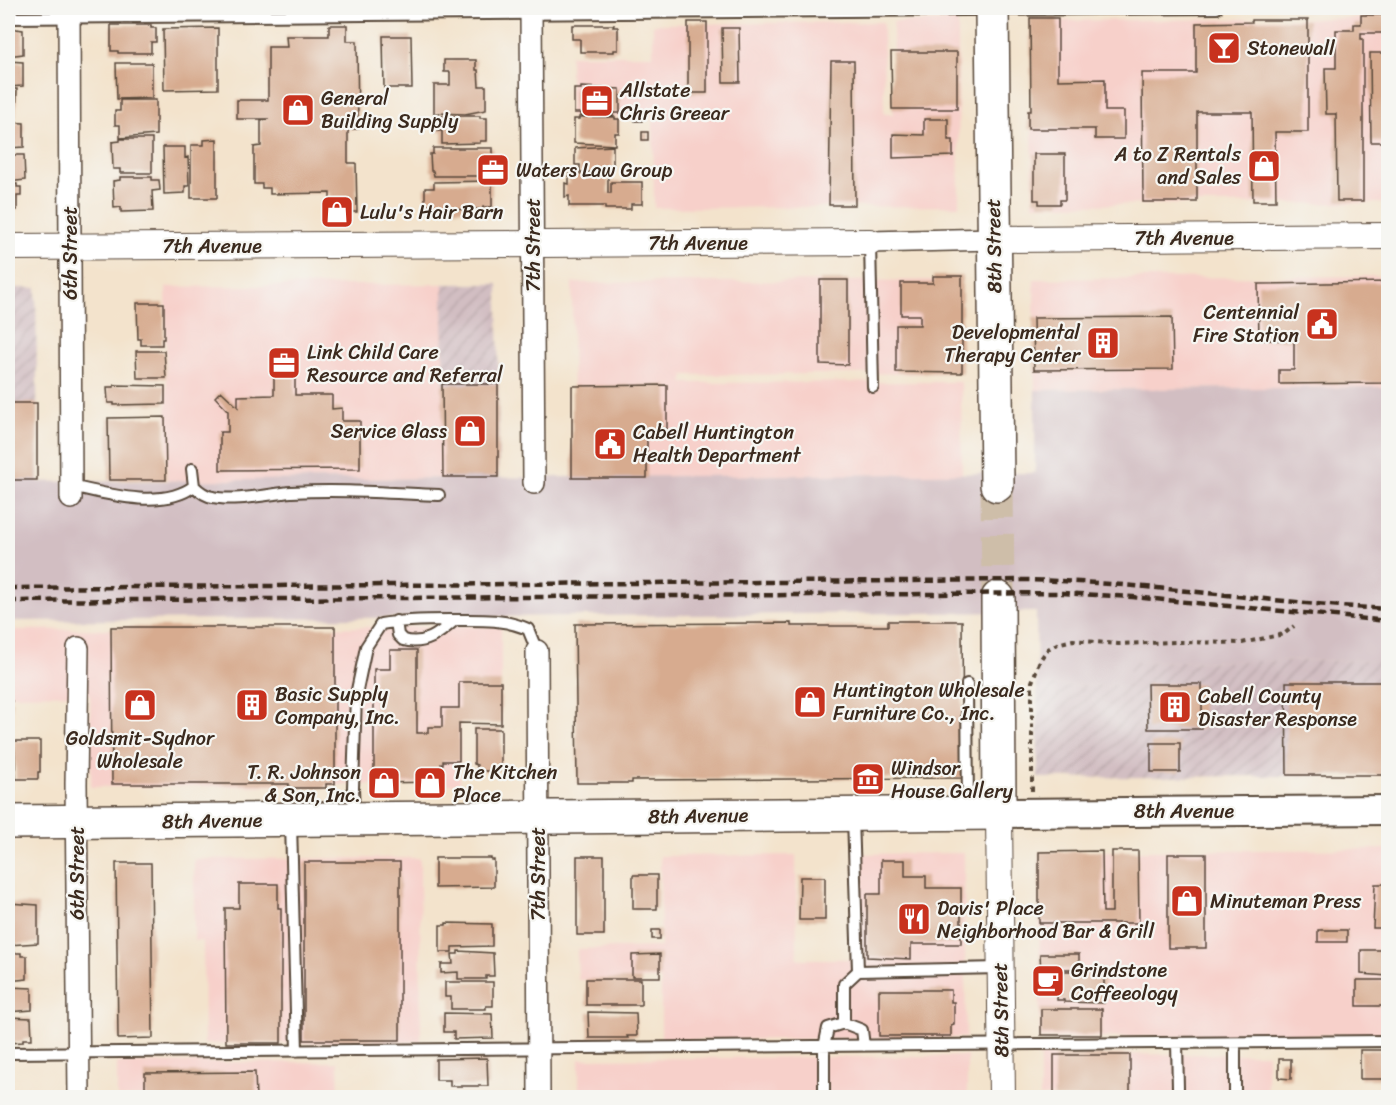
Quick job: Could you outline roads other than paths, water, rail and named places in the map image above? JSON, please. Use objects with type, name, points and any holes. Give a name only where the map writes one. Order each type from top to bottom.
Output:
[{"type":"main road","name":"8th Street","points":[[992,8],[997,485]]},
{"type":"main road","name":"8th Street","points":[[984,813],[998,598]]},
{"type":"main road","name":"8th Avenue","points":[[8,822],[1389,810]]},
{"type":"street","name":"7th Street","points":[[531,10],[534,483]]},
{"type":"street","name":"6th Street","points":[[69,12],[71,492]]},
{"type":"street","name":"7th Avenue","points":[[8,247],[870,242],[1389,236]]},
{"type":"street","name":"6th Street","points":[[78,648],[76,822],[79,1098]]},
{"type":"street","name":"7th Street","points":[[537,651],[539,1098]]},
{"type":"street","name":"8th Street","points":[[984,813],[1001,968],[1002,1098]]},
{"type":"lane","points":[[8,18],[69,12],[1217,8]]},
{"type":"lane","points":[[870,242],[873,387]]},
{"type":"lane","points":[[192,469],[194,486],[202,493],[213,497],[352,491],[439,495]]},
{"type":"lane","points":[[71,492],[156,498],[177,496],[194,486]]},
{"type":"lane","points":[[396,621],[398,635],[403,640],[420,642],[438,635],[455,620]]},
{"type":"lane","points":[[354,819],[356,695],[366,646],[381,624],[396,621],[492,620],[528,629],[537,651]]},
{"type":"lane","points":[[968,684],[984,813]]},
{"type":"lane","points":[[853,814],[858,971]]},
{"type":"lane","points":[[291,820],[297,1050]]},
{"type":"lane","points":[[844,1023],[844,984],[858,971],[1001,968]]},
{"type":"lane","points":[[824,1098],[824,1047],[828,1029],[844,1023],[862,1030],[864,1046]]},
{"type":"lane","points":[[8,1053],[1389,1041]]},
{"type":"lane","points":[[1235,1043],[1235,1098]]},
{"type":"lane","points":[[1177,1044],[1178,1088]]},
{"type":"tunnel","points":[[997,485],[998,598]]},
{"type":"railway","points":[[8,588],[1026,580],[1162,588],[1388,609]]},
{"type":"railway","points":[[8,601],[1063,593],[1133,597],[1388,621]]},
{"type":"place","name":"Stonewall","points":[[1224,48]]},
{"type":"place","name":"Allstate Chris Greear","points":[[597,101]]},
{"type":"place","name":"General Building Supply","points":[[298,110]]},
{"type":"place","name":"A to Z Rentals and Sales","points":[[1264,166]]},
{"type":"place","name":"Waters Law Group","points":[[493,170]]},
{"type":"place","name":"Lulu's Hair Barn","points":[[337,212]]},
{"type":"place","name":"Centennial Fire Station","points":[[1322,324]]},
{"type":"place","name":"Developmental Therapy Center","points":[[1103,343]]},
{"type":"place","name":"Link Child Care Resource and Referral","points":[[284,363]]},
{"type":"place","name":"Service Glass","points":[[470,431]]},
{"type":"place","name":"Cabell Huntington Health Department","points":[[610,444]]},
{"type":"place","name":"Huntington Wholesale Furniture Co., Inc.","points":[[810,702]]},
{"type":"place","name":"Goldsmit-Sydnor Wholesale","points":[[140,705]]},
{"type":"place","name":"Basic Supply Company, Inc.","points":[[252,705]]},
{"type":"place","name":"Cabell County Disaster Response","points":[[1175,707]]},
{"type":"place","name":"Windsor House Gallery","points":[[868,779]]},
{"type":"place","name":"T. R. Johnson & Son, Inc.","points":[[384,783]]},
{"type":"place","name":"The Kitchen Place","points":[[430,783]]},
{"type":"place","name":"Minuteman Press","points":[[1187,901]]},
{"type":"place","name":"Davis' Place Neighborhood Bar & Grill","points":[[914,919]]},
{"type":"place","name":"Grindstone Coffeeology","points":[[1048,981]]}]
